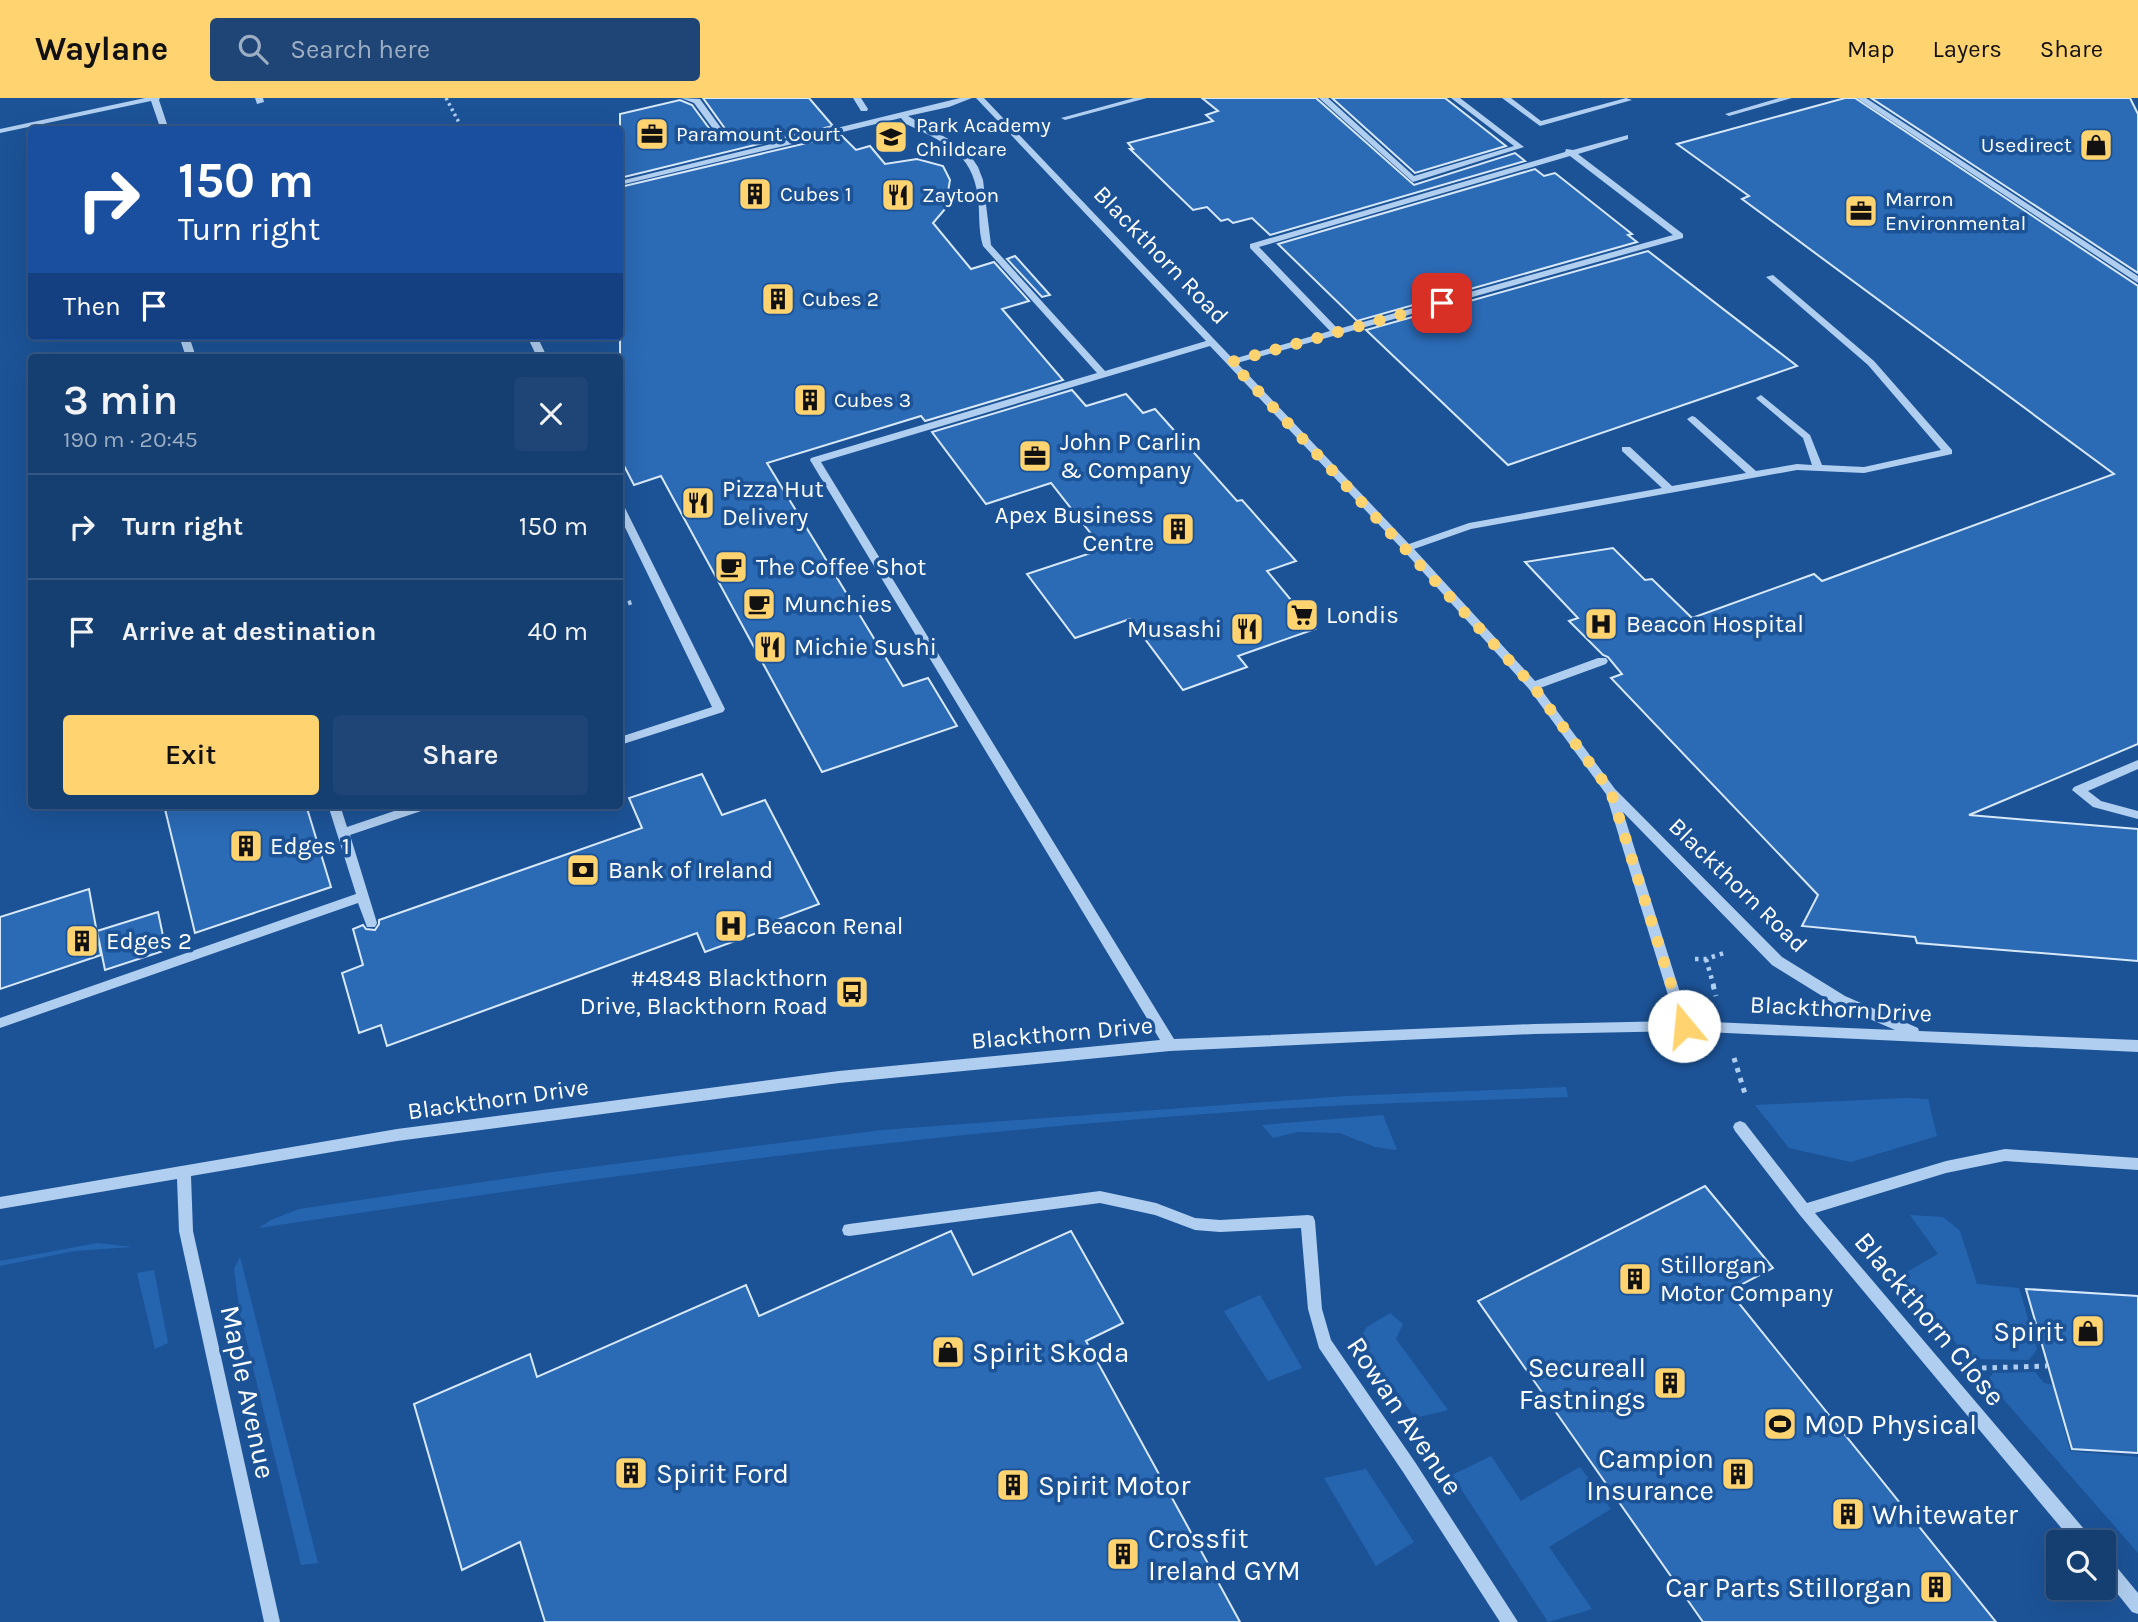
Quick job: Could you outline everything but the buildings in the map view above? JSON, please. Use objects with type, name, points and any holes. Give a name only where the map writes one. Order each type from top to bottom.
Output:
[{"type":"street","points":[[0,131],[155,98],[164,126]]},
{"type":"street","points":[[685,98],[696,101],[725,139]]},
{"type":"street","points":[[857,98],[864,109]]},
{"type":"street","points":[[623,182],[968,98]]},
{"type":"street","name":"Blackthorn Road","points":[[980,98],[1407,548],[1533,686],[1611,792],[1777,961],[1840,999],[1919,1035]]},
{"type":"street","points":[[1065,118],[1143,98]]},
{"type":"street","points":[[1323,98],[1413,179],[1520,148],[1455,98]]},
{"type":"street","points":[[1506,98],[1540,124],[1628,100]]},
{"type":"street","points":[[1729,114],[1788,98]]},
{"type":"street","points":[[1861,98],[2138,280]]},
{"type":"street","points":[[903,116],[909,122],[960,148],[973,163],[982,197],[981,229],[987,246],[1103,374]]},
{"type":"street","points":[[1337,333],[1253,246],[1569,151],[1625,137]]},
{"type":"street","points":[[1231,362],[1680,236],[1569,151]]},
{"type":"street","points":[[1407,548],[1469,526],[1797,467],[1864,470],[1948,452],[1871,363],[1770,277]]},
{"type":"street","points":[[1170,1045],[815,460],[1213,342]]},
{"type":"street","points":[[1761,398],[1807,437],[1818,468]]},
{"type":"street","points":[[1692,419],[1754,475]]},
{"type":"street","points":[[1626,449],[1670,490]]},
{"type":"street","points":[[623,514],[719,709],[623,740]]},
{"type":"street","points":[[1533,686],[1602,661]]},
{"type":"street","points":[[2138,764],[2078,790],[2097,804],[2138,815]]},
{"type":"street","name":"Blackthorn Road","points":[[1611,792],[1684,1026]]},
{"type":"street","points":[[335,809],[371,923]]},
{"type":"street","points":[[343,833],[414,809]]},
{"type":"street","points":[[0,1023],[363,896]]},
{"type":"street","name":"Blackthorn Drive","points":[[0,1203],[397,1135],[839,1077],[1170,1045],[1481,1031],[1684,1026],[2138,1046]]},
{"type":"street","name":"Blackthorn Close","points":[[1740,1128],[1804,1210],[2074,1530]]},
{"type":"street","points":[[1804,1210],[1946,1167],[2005,1155],[2138,1164]]},
{"type":"street","name":"Maple Avenue","points":[[184,1171],[186,1231],[272,1622]]},
{"type":"street","name":"Rowan Avenue","points":[[849,1230],[1100,1197],[1156,1209],[1195,1224],[1220,1226],[1308,1222],[1314,1309],[1324,1343],[1510,1622]]},
{"type":"street","points":[[2116,1579],[2138,1606]]},
{"type":"path","points":[[446,98],[461,126]]},
{"type":"path","points":[[1947,1380],[1976,1368],[2047,1366]]},
{"type":"shaded area","points":[[1566,1087],[1568,1097],[1262,1110],[977,1134],[618,1176],[259,1228],[299,1209],[545,1173],[882,1130],[1347,1096]]},
{"type":"shaded area","points":[[1928,1099],[1937,1136],[1851,1162],[1789,1148],[1755,1105]]},
{"type":"shaded area","points":[[1383,1115],[1397,1150],[1375,1147],[1340,1133],[1297,1132],[1273,1138],[1262,1125]]},
{"type":"shaded area","points":[[1910,1215],[1943,1217],[1960,1231],[1977,1284],[2019,1288],[2037,1349],[2029,1360],[1975,1359],[1964,1352],[1898,1277],[1938,1254]]},
{"type":"shaded area","points":[[98,1243],[132,1247],[74,1251],[0,1266],[0,1261]]},
{"type":"shaded area","points":[[240,1257],[318,1563],[301,1565],[240,1314],[234,1269]]},
{"type":"shaded area","points":[[154,1270],[168,1343],[155,1349],[137,1273]]},
{"type":"shaded area","points":[[1260,1295],[1302,1368],[1268,1381],[1224,1311]]},
{"type":"shaded area","points":[[1390,1313],[1403,1324],[1396,1339],[1448,1410],[1415,1418],[1362,1341],[1362,1334],[1367,1327]]},
{"type":"shaded area","points":[[2035,1372],[2044,1383],[2053,1385],[2070,1451],[2138,1457],[2138,1553],[1991,1385],[1990,1377],[1993,1373]]},
{"type":"shaded area","points":[[1491,1456],[1521,1501],[1580,1467],[1611,1509],[1549,1547],[1592,1609],[1548,1622],[1452,1475]]},
{"type":"shaded area","points":[[1366,1469],[1414,1542],[1376,1566],[1324,1478]]},
{"type":"place","name":"Paramount Court","points":[[652,134]]},
{"type":"place","name":"Park Academy Childcare","points":[[891,137]]},
{"type":"place","name":"Usedirect","points":[[2096,145]]},
{"type":"place","name":"Cubes 1","points":[[755,194]]},
{"type":"place","name":"Zaytoon","points":[[898,195]]},
{"type":"place","name":"Marron Environmental","points":[[1861,211]]},
{"type":"place","name":"Cubes 2","points":[[778,299]]},
{"type":"place","name":"Cubes 3","points":[[810,400]]},
{"type":"place","name":"John P Carlin & Company","points":[[1035,456]]},
{"type":"place","name":"Pizza Hut Delivery","points":[[698,503]]},
{"type":"place","name":"Apex Business Centre","points":[[1178,529]]},
{"type":"place","name":"The Coffee Shot","points":[[731,567]]},
{"type":"place","name":"Munchies","points":[[759,604]]},
{"type":"place","name":"Londis","points":[[1302,615]]},
{"type":"place","name":"Beacon Hospital","points":[[1601,624]]},
{"type":"place","name":"Musashi","points":[[1247,629]]},
{"type":"place","name":"Michie Sushi","points":[[770,647]]},
{"type":"place","name":"Edges 1","points":[[246,846]]},
{"type":"place","name":"Bank of Ireland","points":[[583,870]]},
{"type":"place","name":"Beacon Renal","points":[[731,926]]},
{"type":"place","name":"Edges 2","points":[[82,941]]},
{"type":"place","name":"#4848 Blackthorn Drive, Blackthorn Road","points":[[852,992]]},
{"type":"place","name":"Stillorgan Motor Company","points":[[1635,1279]]},
{"type":"place","name":"Spirit","points":[[2088,1331]]},
{"type":"place","name":"Spirit Skoda","points":[[948,1352]]},
{"type":"place","name":"Secureall Fastnings","points":[[1670,1383]]},
{"type":"place","name":"MOD Physical","points":[[1780,1424]]},
{"type":"place","name":"Spirit Ford","points":[[631,1473]]},
{"type":"place","name":"Campion Insurance","points":[[1738,1474]]},
{"type":"place","name":"Spirit Motor","points":[[1013,1485]]},
{"type":"place","name":"Whitewater","points":[[1848,1514]]},
{"type":"place","name":"Crossfit Ireland GYM","points":[[1123,1554]]},
{"type":"place","name":"Car Parts Stillorgan","points":[[1936,1587]]},
{"type":"route","points":[[1442,303],[1231,362],[1533,686],[1611,792],[1684,1026]]}]
